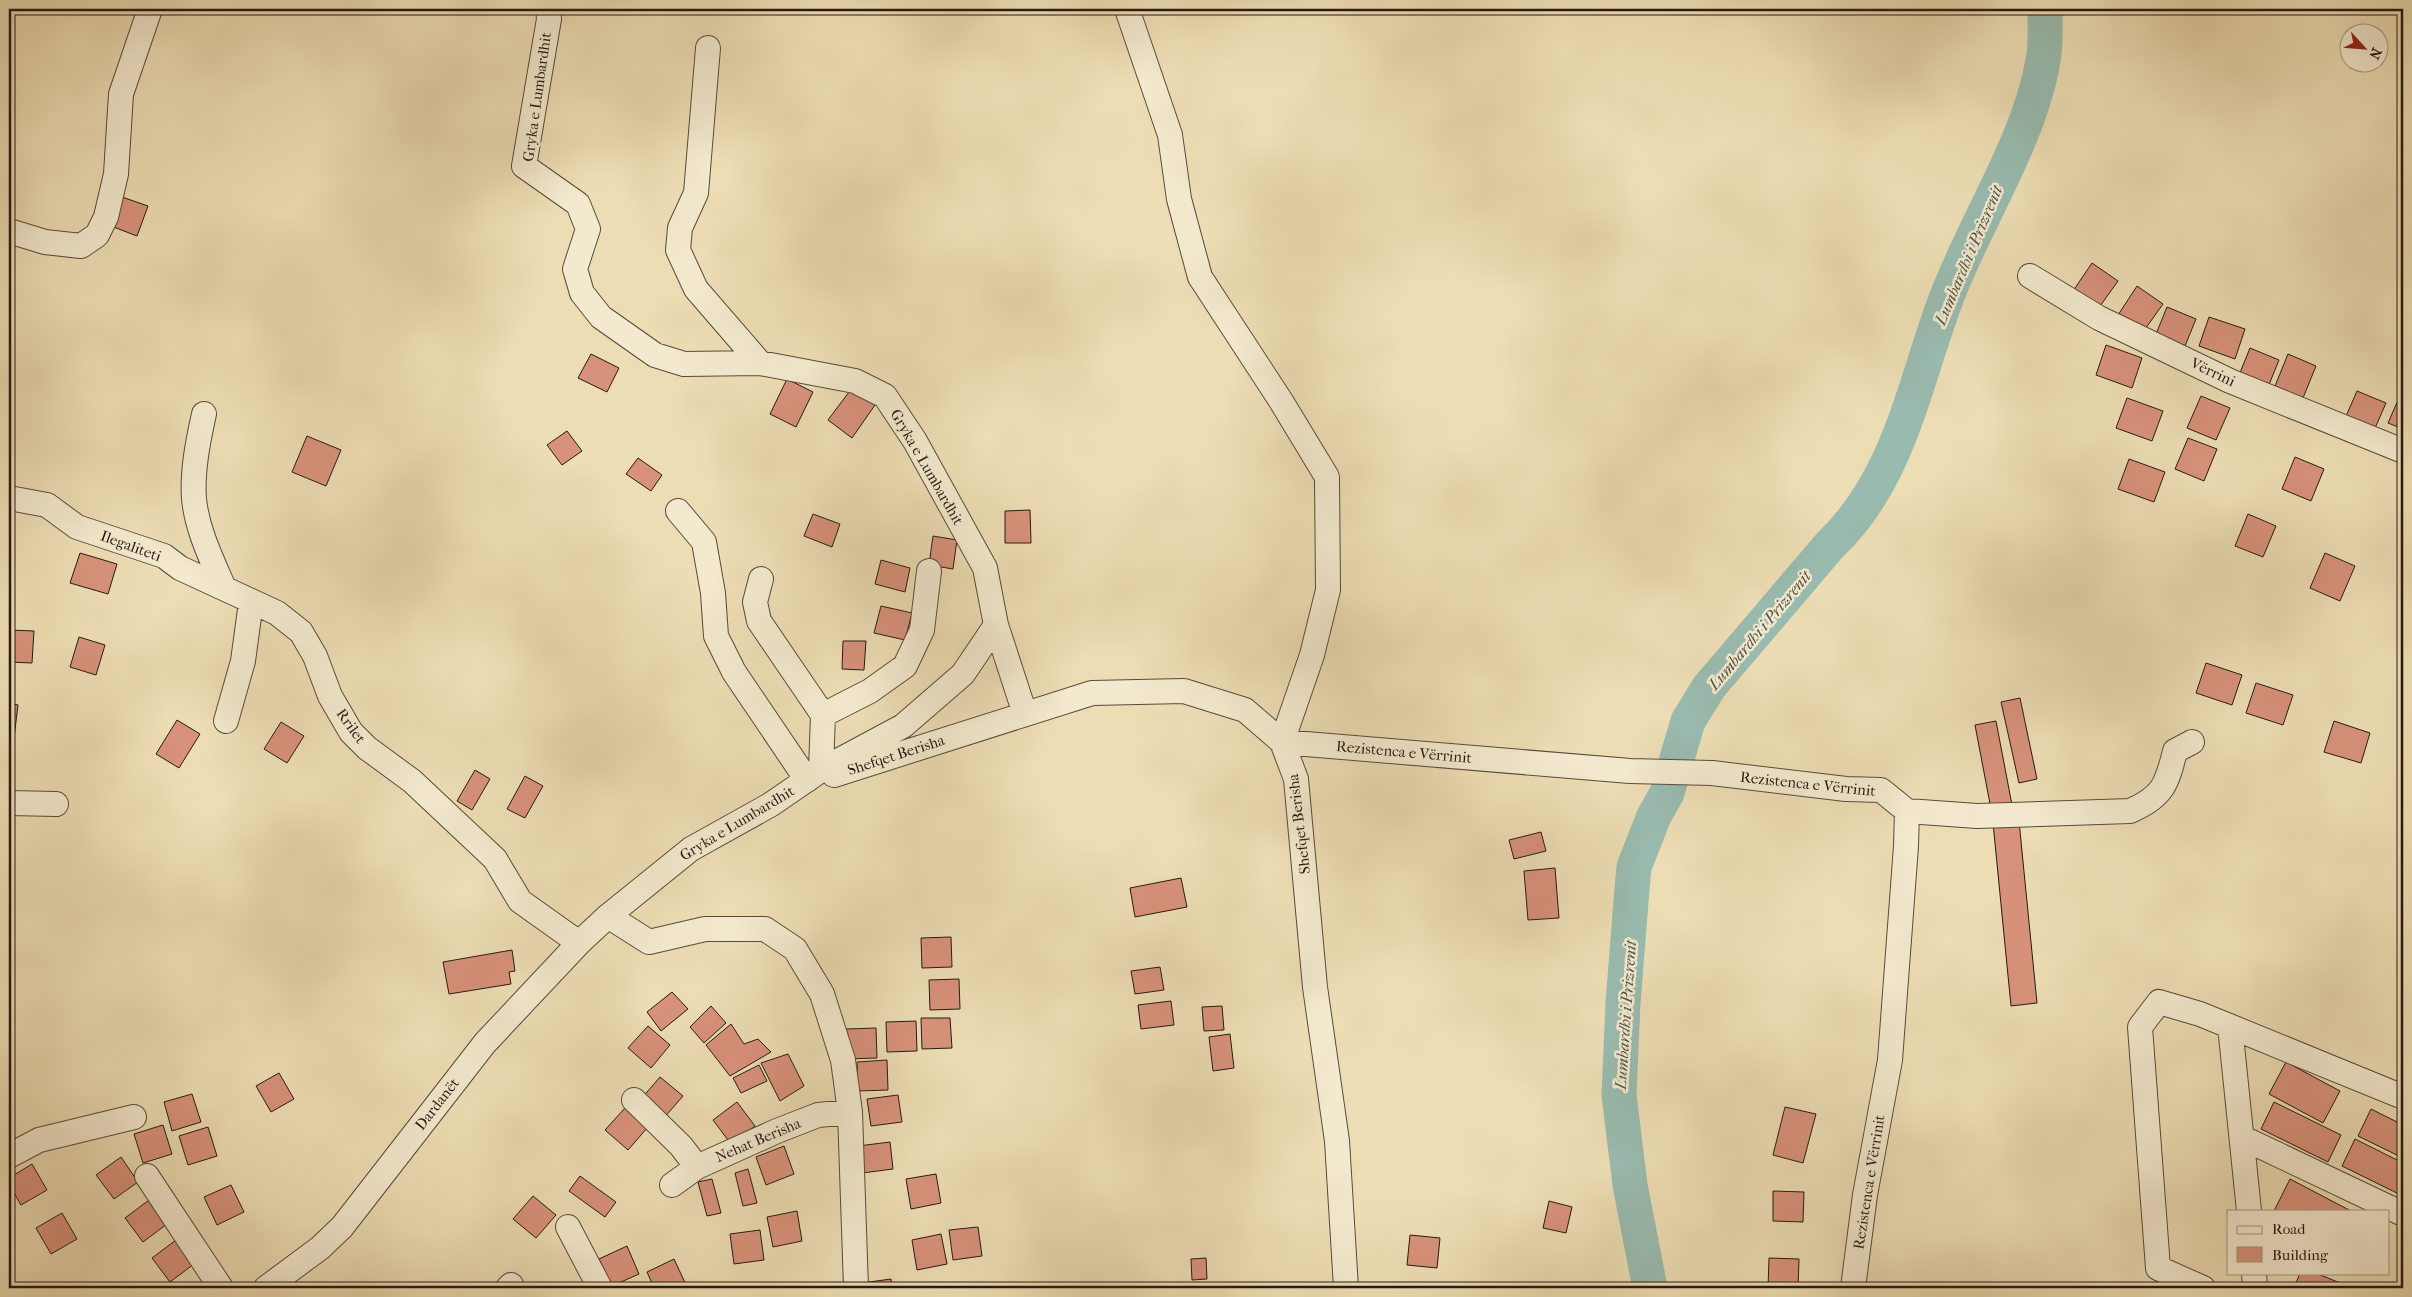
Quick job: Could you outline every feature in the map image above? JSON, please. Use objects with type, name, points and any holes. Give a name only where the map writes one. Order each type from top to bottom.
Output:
[{"type":"street","points":[[9,231],[45,242],[81,246],[97,235],[106,217],[116,174],[120,94],[150,9]]},
{"type":"street","name":"Gryka e Lumbardhit","points":[[548,9],[549,19],[524,166],[578,204],[588,229],[575,268],[582,293],[601,317],[655,355],[684,364],[760,363],[855,381],[885,396],[915,441],[985,568],[996,625],[963,674],[903,726],[814,775],[770,805],[691,849],[608,916]]},
{"type":"street","points":[[1127,9],[1170,135],[1178,199],[1200,277],[1281,401],[1327,478],[1328,590],[1312,655],[1282,742]]},
{"type":"street","points":[[708,48],[696,193],[680,228],[678,250],[696,289],[760,363]]},
{"type":"street","name":"Vërrini","points":[[2030,276],[2099,318],[2230,381],[2403,451]]},
{"type":"street","points":[[204,414],[197,442],[194,499],[204,544],[224,588]]},
{"type":"street","name":"Ilegaliteti","points":[[9,498],[47,505],[77,527],[164,556],[180,568],[251,602]]},
{"type":"street","points":[[678,511],[704,542],[713,593],[716,636],[734,672],[814,775]]},
{"type":"street","points":[[823,715],[870,691],[905,666],[922,630],[929,571]]},
{"type":"street","points":[[761,579],[755,602],[759,621],[823,715],[814,775]]},
{"type":"street","points":[[226,722],[243,661],[251,602]]},
{"type":"street","name":"Rrilet","points":[[251,602],[277,613],[301,632],[315,656],[330,696],[351,732],[367,748],[412,781],[495,858],[520,901],[579,943]]},
{"type":"street","points":[[996,625],[1025,714]]},
{"type":"street","name":"Shefqet Berisha","points":[[814,775],[843,773],[1092,693],[1184,691],[1245,710],[1282,742],[1296,779],[1315,987],[1337,1141],[1346,1288]]},
{"type":"street","name":"Rezistenca e Vërrinit","points":[[1282,742],[1630,771],[1712,773],[1846,789],[1881,790],[1907,811],[1890,1060],[1865,1196],[1853,1288]]},
{"type":"street","points":[[1907,811],[1978,816],[2130,811],[2148,803],[2168,780],[2175,751],[2192,742]]},
{"type":"street","points":[[9,803],[56,804]]},
{"type":"street","points":[[608,916],[649,942],[704,929],[765,929],[795,950],[822,994],[843,1060],[850,1112],[856,1288]]},
{"type":"street","name":"Dardanët","points":[[266,1288],[313,1253],[342,1227],[485,1043],[579,943],[608,916]]},
{"type":"street","points":[[2203,1288],[2158,1268],[2140,1027],[2159,1002],[2200,1014],[2403,1097]]},
{"type":"street","points":[[2230,1026],[2249,1210]]},
{"type":"street","points":[[634,1100],[661,1125],[697,1167]]},
{"type":"street","name":"Nehat Berisha","points":[[672,1185],[697,1167],[777,1131],[818,1115],[850,1112]]},
{"type":"street","points":[[9,1156],[39,1140],[134,1117]]},
{"type":"street","points":[[2243,1138],[2403,1214]]},
{"type":"street","points":[[147,1176],[221,1288]]},
{"type":"street","points":[[568,1227],[600,1288]]},
{"type":"street","points":[[2254,1274],[2256,1288]]},
{"type":"building","points":[[122,197],[148,206],[137,236],[111,226]]},
{"type":"building","points":[[2092,263],[2118,281],[2098,309],[2073,291]]},
{"type":"building","points":[[2137,286],[2163,304],[2143,332],[2118,315]]},
{"type":"building","points":[[2167,307],[2196,319],[2183,351],[2154,339]]},
{"type":"building","points":[[2209,317],[2245,329],[2235,359],[2199,346]]},
{"type":"building","points":[[2106,345],[2142,358],[2132,388],[2096,375]]},
{"type":"building","points":[[2250,348],[2279,360],[2266,392],[2237,380]]},
{"type":"building","points":[[591,354],[619,368],[607,392],[578,378]]},
{"type":"building","points":[[2288,354],[2316,366],[2303,398],[2275,386]]},
{"type":"building","points":[[787,379],[813,392],[796,427],[770,414]]},
{"type":"building","points":[[852,388],[875,405],[852,438],[828,420]]},
{"type":"building","points":[[2357,391],[2386,403],[2372,435],[2343,423]]},
{"type":"building","points":[[2403,392],[2403,429],[2388,423]]},
{"type":"building","points":[[2201,396],[2230,408],[2216,440],[2187,428]]},
{"type":"building","points":[[2127,398],[2163,411],[2152,441],[2116,428]]},
{"type":"building","points":[[567,431],[582,451],[562,465],[547,445]]},
{"type":"building","points":[[307,436],[341,450],[326,486],[292,472]]},
{"type":"building","points":[[2188,438],[2217,449],[2204,481],[2175,469]]},
{"type":"building","points":[[2295,457],[2324,469],[2311,501],[2282,489]]},
{"type":"building","points":[[638,458],[662,475],[651,491],[626,474]]},
{"type":"building","points":[[2129,459],[2165,472],[2154,502],[2118,489]]},
{"type":"building","points":[[1030,510],[1031,543],[1005,543],[1005,511]]},
{"type":"building","points":[[813,514],[840,524],[832,547],[804,536]]},
{"type":"building","points":[[2248,514],[2276,526],[2263,557],[2235,546]]},
{"type":"building","points":[[933,536],[957,540],[953,569],[929,565]]},
{"type":"building","points":[[80,553],[117,564],[108,594],[70,583]]},
{"type":"building","points":[[2325,553],[2355,566],[2340,601],[2310,588]]},
{"type":"building","points":[[881,560],[910,568],[905,592],[875,584]]},
{"type":"building","points":[[881,606],[912,613],[905,640],[874,633]]},
{"type":"building","points":[[9,630],[34,631],[32,663],[9,662]]},
{"type":"building","points":[[79,637],[105,645],[96,675],[70,667]]},
{"type":"building","points":[[843,641],[866,641],[864,670],[842,669]]},
{"type":"building","points":[[2206,663],[2242,675],[2232,705],[2196,693]]},
{"type":"building","points":[[2256,683],[2293,695],[2283,725],[2246,713]]},
{"type":"building","points":[[2020,698],[2037,779],[2019,783],[2001,702]]},
{"type":"building","points":[[9,703],[18,705],[14,738],[9,737]]},
{"type":"building","points":[[177,720],[200,734],[179,768],[156,754]]},
{"type":"building","points":[[1996,721],[2012,805],[1991,809],[1975,725]]},
{"type":"building","points":[[2334,721],[2370,733],[2361,763],[2324,752]]},
{"type":"building","points":[[281,722],[304,736],[287,763],[264,749]]},
{"type":"building","points":[[475,770],[490,779],[472,810],[457,801]]},
{"type":"building","points":[[525,776],[543,786],[525,818],[507,809]]},
{"type":"building","points":[[2019,821],[2037,1003],[2011,1006],[1993,823]]},
{"type":"building","points":[[1541,832],[1546,851],[1514,859],[1509,840]]},
{"type":"building","points":[[1555,868],[1559,918],[1528,920],[1524,871]]},
{"type":"building","points":[[1181,878],[1187,907],[1135,917],[1130,888]]},
{"type":"building","points":[[951,937],[952,967],[922,968],[921,938]]},
{"type":"building","points":[[512,950],[515,971],[509,972],[511,984],[449,994],[443,962]]},
{"type":"building","points":[[1160,967],[1164,990],[1135,994],[1131,971]]},
{"type":"building","points":[[959,979],[960,1009],[930,1010],[929,980]]},
{"type":"building","points":[[672,992],[688,1009],[661,1031],[647,1012]]},
{"type":"building","points":[[1171,1001],[1174,1025],[1141,1029],[1138,1005]]},
{"type":"building","points":[[711,1006],[726,1023],[704,1043],[690,1027]]},
{"type":"building","points":[[1222,1006],[1224,1030],[1204,1031],[1202,1007]]},
{"type":"building","points":[[921,1018],[950,1018],[952,1048],[922,1049]]},
{"type":"building","points":[[916,1021],[917,1051],[887,1052],[886,1022]]},
{"type":"building","points":[[731,1024],[744,1044],[758,1039],[771,1052],[730,1076],[706,1045]]},
{"type":"building","points":[[648,1026],[670,1045],[651,1068],[628,1048]]},
{"type":"building","points":[[876,1028],[877,1058],[847,1059],[846,1029]]},
{"type":"building","points":[[1230,1034],[1234,1068],[1213,1071],[1209,1037]]},
{"type":"building","points":[[788,1054],[804,1086],[780,1101],[761,1063]]},
{"type":"building","points":[[887,1060],[888,1090],[858,1091],[857,1062]]},
{"type":"building","points":[[2286,1062],[2340,1091],[2323,1123],[2269,1094]]},
{"type":"building","points":[[759,1065],[767,1081],[741,1093],[733,1078]]},
{"type":"building","points":[[279,1073],[294,1099],[271,1112],[256,1086]]},
{"type":"building","points":[[660,1077],[683,1096],[663,1119],[641,1099]]},
{"type":"building","points":[[192,1094],[201,1122],[172,1131],[164,1102]]},
{"type":"building","points":[[898,1095],[902,1122],[871,1126],[867,1099]]},
{"type":"building","points":[[737,1102],[755,1126],[731,1144],[713,1120]]},
{"type":"building","points":[[2274,1102],[2341,1135],[2328,1162],[2261,1129]]},
{"type":"building","points":[[1785,1107],[1816,1114],[1803,1163],[1773,1155]]},
{"type":"building","points":[[625,1108],[648,1127],[628,1150],[605,1130]]},
{"type":"building","points":[[2371,1109],[2403,1125],[2403,1158],[2358,1136]]},
{"type":"building","points":[[163,1125],[172,1154],[143,1163],[134,1134]]},
{"type":"building","points":[[208,1127],[217,1156],[188,1165],[179,1136]]},
{"type":"building","points":[[2355,1139],[2403,1163],[2403,1196],[2342,1166]]},
{"type":"building","points":[[890,1142],[893,1169],[862,1173],[858,1146]]},
{"type":"building","points":[[784,1146],[794,1174],[766,1185],[756,1157]]},
{"type":"building","points":[[121,1157],[138,1182],[114,1199],[96,1175]]},
{"type":"building","points":[[32,1164],[47,1190],[21,1205],[9,1184],[9,1178]]},
{"type":"building","points":[[748,1169],[757,1203],[743,1206],[735,1173]]},
{"type":"building","points":[[936,1174],[941,1203],[911,1209],[906,1179]]},
{"type":"building","points":[[580,1176],[616,1202],[605,1217],[569,1191]]},
{"type":"building","points":[[712,1179],[721,1213],[707,1216],[698,1182]]},
{"type":"building","points":[[2290,1179],[2349,1210],[2274,1210]]},
{"type":"building","points":[[231,1185],[244,1212],[217,1225],[204,1197]]},
{"type":"building","points":[[1773,1191],[1804,1192],[1803,1222],[1773,1221]]},
{"type":"building","points":[[533,1196],[556,1215],[536,1238],[513,1219]]},
{"type":"building","points":[[149,1200],[167,1224],[143,1242],[125,1218]]},
{"type":"building","points":[[1549,1201],[1572,1207],[1566,1233],[1543,1228]]},
{"type":"building","points":[[797,1211],[802,1241],[773,1247],[767,1217]]},
{"type":"building","points":[[62,1213],[77,1239],[51,1254],[36,1228]]},
{"type":"building","points":[[978,1227],[982,1256],[953,1260],[949,1230]]},
{"type":"building","points":[[760,1230],[764,1260],[734,1264],[730,1234]]},
{"type":"building","points":[[941,1234],[947,1264],[917,1270],[912,1240]]},
{"type":"building","points":[[1410,1235],[1440,1238],[1437,1268],[1407,1265]]},
{"type":"building","points":[[176,1240],[194,1264],[170,1282],[152,1258]]},
{"type":"building","points":[[627,1246],[639,1274],[612,1286],[599,1259]]},
{"type":"building","points":[[1206,1258],[1207,1279],[1192,1280],[1191,1259]]},
{"type":"building","points":[[1769,1258],[1799,1259],[1798,1288],[1768,1288]]},
{"type":"building","points":[[674,1259],[687,1287],[654,1288],[647,1272]]},
{"type":"building","points":[[2300,1274],[2318,1274],[2352,1288],[2294,1288]]},
{"type":"building","points":[[891,1279],[892,1288],[862,1288],[862,1283]]},
{"type":"waterway","name":"Lumbardhi i Prizrenit","points":[[1650,1288],[1630,1185],[1619,1095],[1623,1003],[1634,867],[1654,816],[1667,793],[1688,721],[1709,687],[1853,519],[1873,491],[1889,461],[1958,269],[2002,178],[2028,116],[2038,85],[2044,54],[2045,9]]}]
